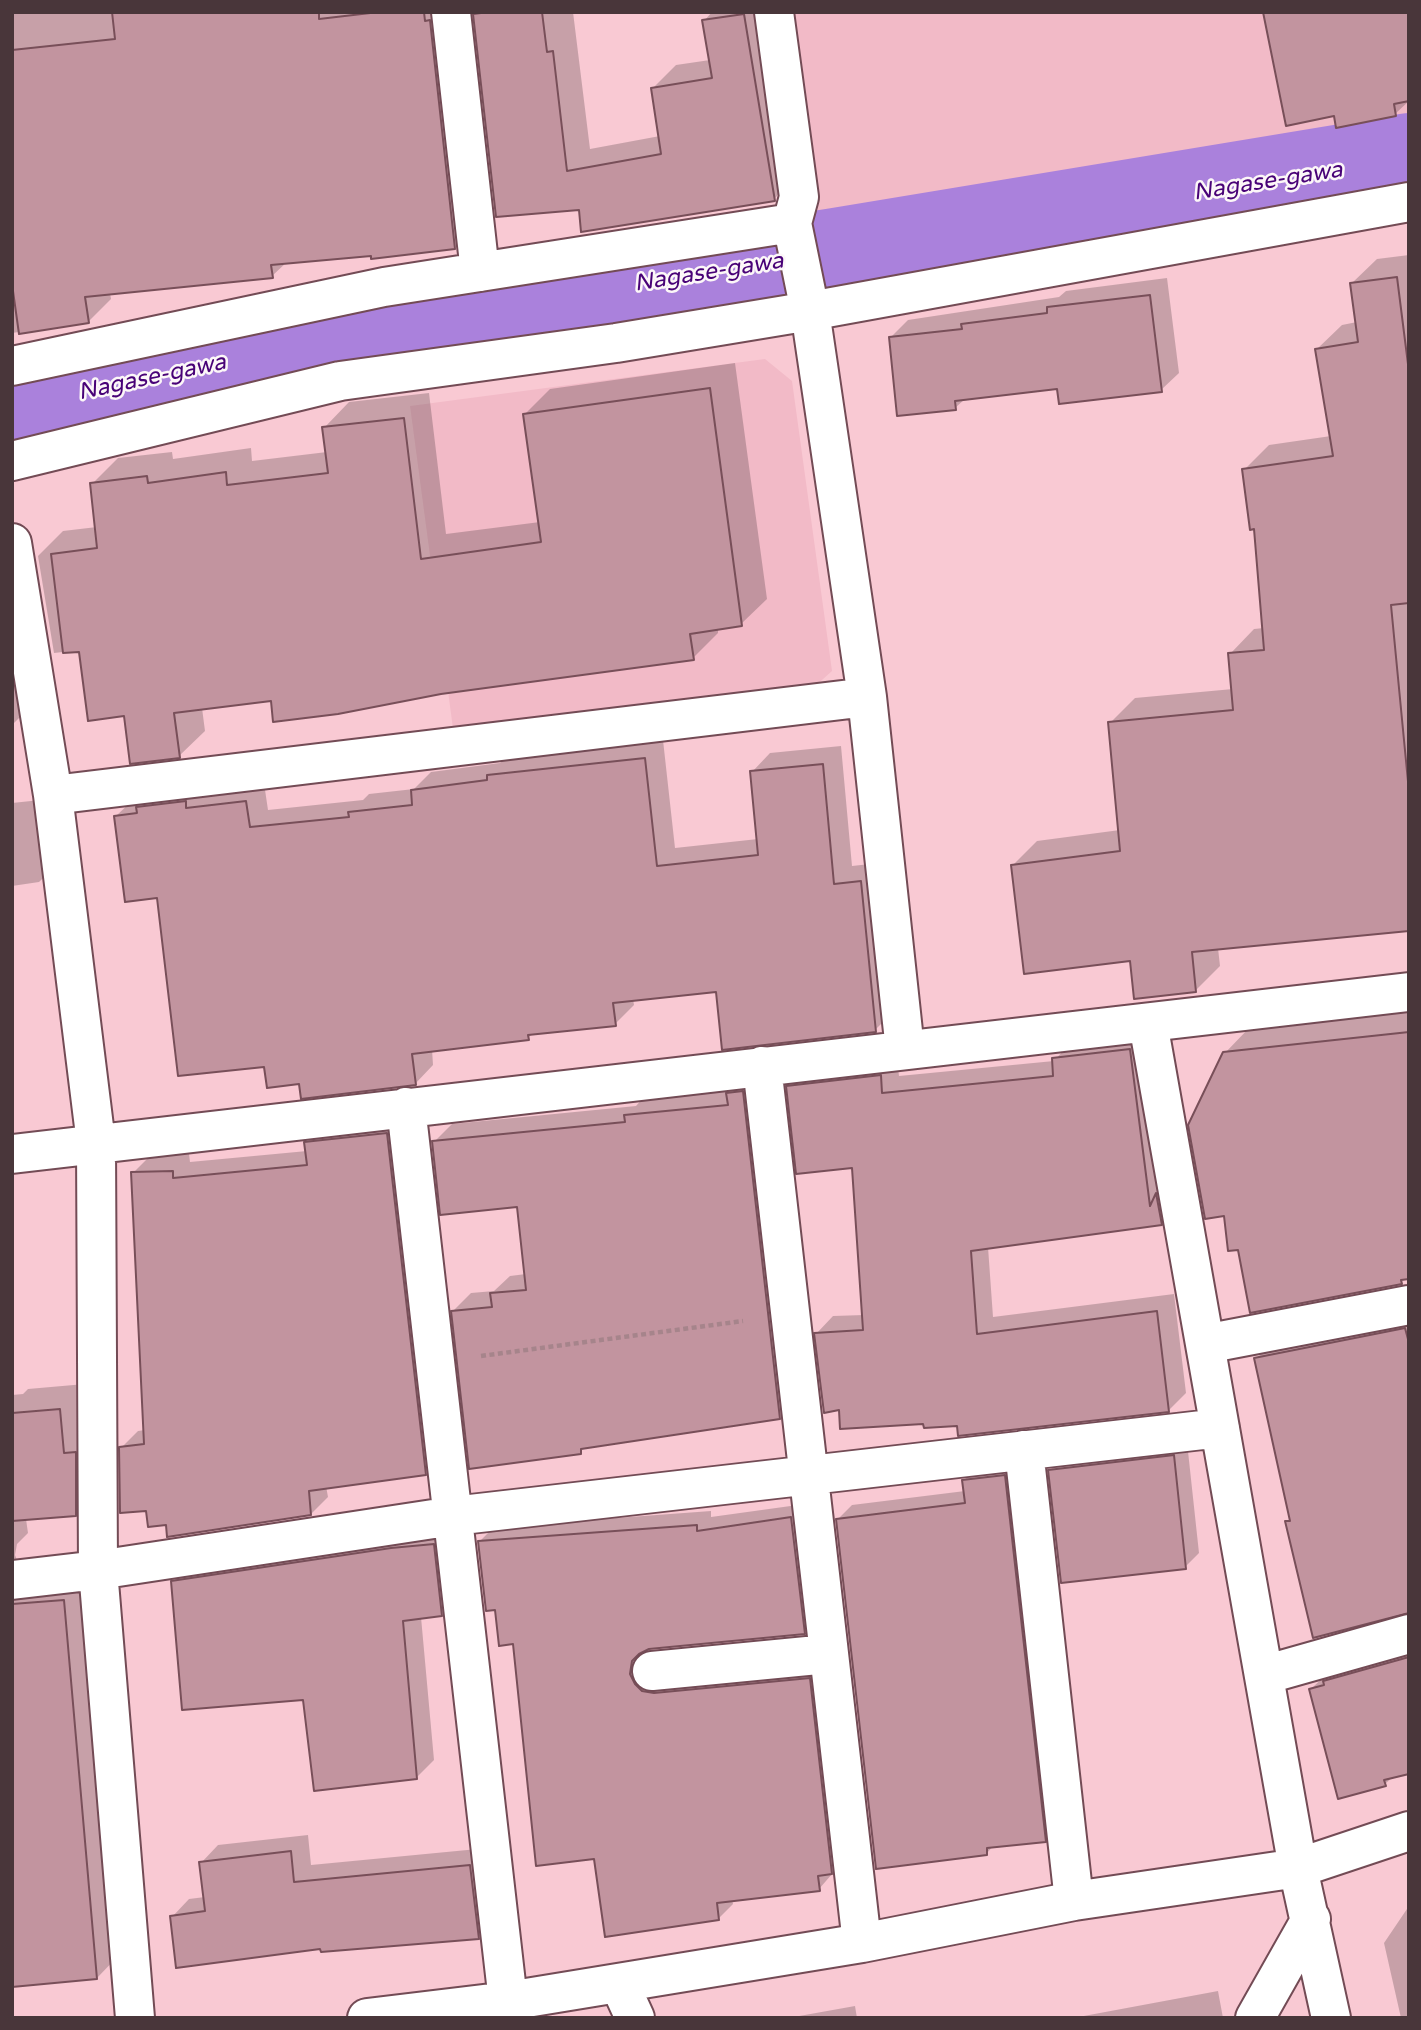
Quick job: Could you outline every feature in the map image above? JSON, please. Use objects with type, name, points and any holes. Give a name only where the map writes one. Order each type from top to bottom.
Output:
[{"type":"street","points":[[451,12],[480,272]]},
{"type":"street","points":[[774,12],[799,197],[793,232],[867,697],[905,1050]]},
{"type":"street","points":[[12,460],[340,381],[615,343],[806,302],[1409,202]]},
{"type":"street","points":[[12,366],[384,287],[793,232]]},
{"type":"street","points":[[12,543],[53,795],[96,1143],[98,1570],[135,2018]]},
{"type":"street","points":[[53,795],[867,697]]},
{"type":"street","points":[[12,1154],[1409,992]]},
{"type":"street","points":[[1147,1023],[1298,1868],[1331,2018]]},
{"type":"street","points":[[762,1066],[862,1943]]},
{"type":"street","points":[[406,1107],[509,2001]]},
{"type":"street","points":[[1205,1344],[1409,1305]]},
{"type":"street","points":[[12,1580],[98,1570],[453,1516],[1220,1428]]},
{"type":"street","points":[[1024,1450],[1074,1901]]},
{"type":"street","points":[[1264,1675],[1409,1634]]},
{"type":"street","points":[[652,1671],[828,1654]]},
{"type":"street","points":[[367,2018],[509,2001],[862,1943],[1074,1901],[1298,1868],[1409,1831]]},
{"type":"street","points":[[1255,2018],[1311,1919]]},
{"type":"street","points":[[620,1983],[635,2018]]},
{"type":"path","points":[[435,1362],[789,1315]]},
{"type":"shaded area","points":[[792,12],[1409,12],[1409,137],[821,236]]},
{"type":"shaded area","points":[[765,359],[792,381],[832,671],[813,688],[454,736],[410,406]]},
{"type":"building","points":[[112,12],[319,12],[319,19],[379,12],[424,12],[425,21],[430,20],[455,249],[371,259],[371,256],[271,265],[273,278],[85,297],[89,323],[19,334],[12,284],[12,50],[115,39]]},
{"type":"building","points":[[542,12],[547,52],[553,51],[567,171],[661,154],[651,88],[712,78],[702,20],[744,14],[775,201],[581,232],[579,210],[496,217],[473,14]]},
{"type":"building","points":[[1263,12],[1409,12],[1409,101],[1394,104],[1396,116],[1336,128],[1334,116],[1286,126]]},
{"type":"building","points":[[1397,277],[1409,372],[1409,603],[1391,605],[1409,792],[1409,931],[1192,952],[1196,992],[1134,999],[1130,961],[1024,974],[1011,865],[1120,851],[1108,722],[1233,710],[1228,653],[1264,650],[1254,529],[1250,530],[1242,469],[1333,456],[1315,349],[1358,342],[1350,283]]},
{"type":"building","points":[[1150,295],[1162,392],[1059,404],[1057,389],[955,401],[956,410],[897,416],[889,337],[962,329],[961,324],[1047,313],[1047,307]]},
{"type":"building","points":[[710,388],[742,626],[690,634],[694,660],[441,694],[338,714],[273,722],[271,701],[174,713],[180,758],[130,764],[124,716],[88,721],[79,652],[63,653],[51,554],[97,548],[90,483],[147,476],[148,483],[226,472],[227,485],[328,473],[322,427],[404,418],[421,559],[541,542],[523,414]]},
{"type":"building","points":[[645,758],[657,866],[758,855],[750,771],[823,764],[834,884],[861,881],[876,1032],[722,1050],[716,992],[613,1003],[616,1026],[528,1035],[529,1040],[412,1054],[416,1085],[301,1099],[299,1084],[267,1088],[264,1067],[178,1076],[157,898],[125,902],[114,816],[137,813],[136,807],[186,801],[186,808],[246,801],[250,827],[349,817],[348,812],[412,805],[411,790],[487,780],[487,775]]},
{"type":"building","points":[[1409,1032],[1409,1279],[1401,1280],[1402,1284],[1250,1313],[1238,1250],[1228,1251],[1224,1216],[1205,1219],[1188,1125],[1223,1052]]},
{"type":"building","points":[[1130,1049],[1150,1206],[1156,1193],[1162,1225],[971,1251],[977,1334],[1157,1311],[1169,1412],[958,1436],[957,1426],[924,1428],[923,1424],[840,1429],[839,1410],[824,1413],[814,1333],[863,1330],[852,1168],[796,1174],[786,1086],[881,1075],[882,1093],[1053,1076],[1052,1058]]},
{"type":"building","points":[[743,1091],[780,1419],[581,1449],[581,1454],[469,1469],[451,1311],[492,1307],[490,1293],[526,1290],[517,1207],[440,1215],[432,1141],[625,1122],[624,1115],[728,1105],[726,1093]]},
{"type":"building","points":[[387,1133],[426,1475],[309,1491],[311,1515],[167,1537],[166,1525],[148,1527],[146,1511],[120,1513],[119,1447],[144,1444],[131,1172],[173,1171],[173,1178],[307,1165],[304,1142]]},
{"type":"building","points":[[1405,1328],[1409,1343],[1409,1613],[1313,1638],[1285,1521],[1290,1521],[1254,1358]]},
{"type":"building","points":[[60,1409],[64,1453],[76,1452],[76,1516],[12,1521],[12,1413]]},
{"type":"building","points":[[1174,1455],[1186,1569],[1061,1583],[1048,1470]]},
{"type":"building","points":[[1005,1475],[1046,1842],[987,1848],[987,1855],[876,1869],[836,1519],[965,1503],[962,1480]]},
{"type":"building","points":[[791,1517],[805,1634],[649,1649],[632,1661],[630,1674],[642,1691],[654,1693],[810,1678],[832,1874],[818,1876],[820,1891],[717,1903],[719,1920],[605,1937],[594,1859],[536,1866],[513,1644],[499,1646],[495,1610],[486,1611],[478,1541],[697,1525],[697,1531]]},
{"type":"building","points":[[434,1544],[442,1616],[403,1621],[417,1779],[314,1791],[303,1700],[182,1710],[171,1581]]},
{"type":"building","points":[[64,1600],[97,1979],[12,1987],[12,1604]]},
{"type":"building","points":[[1409,1657],[1409,1774],[1384,1780],[1386,1786],[1338,1799],[1309,1689],[1324,1685],[1323,1681]]},
{"type":"building","points":[[291,1851],[294,1882],[470,1865],[479,1939],[321,1952],[320,1949],[176,1968],[170,1916],[205,1911],[199,1862]]},
{"type":"waterway","name":"Nagase-gawa","points":[[12,408],[447,316],[1409,160]]}]
